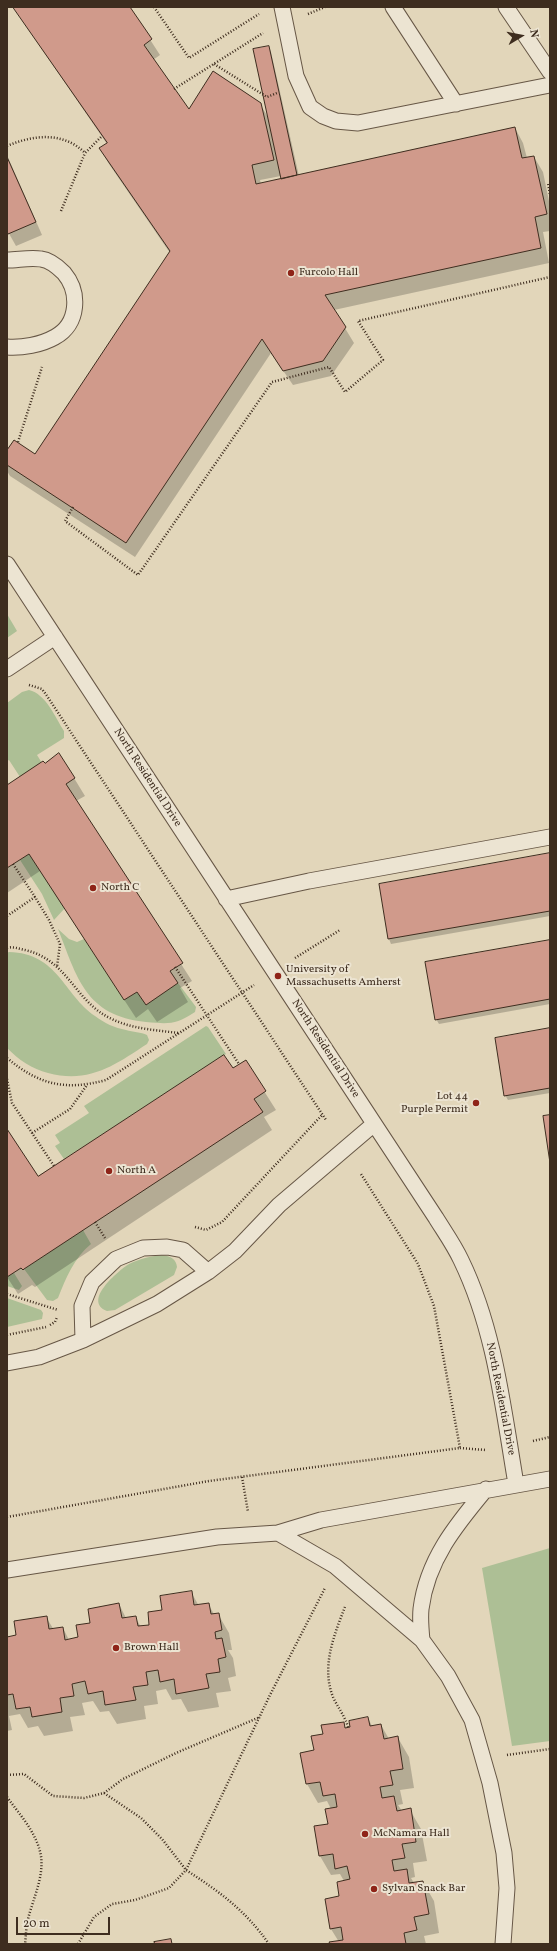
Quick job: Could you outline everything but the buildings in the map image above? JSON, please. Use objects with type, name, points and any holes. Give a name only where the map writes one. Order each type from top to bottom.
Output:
[{"type":"lane","points":[[282,7],[296,76],[310,107],[323,116],[336,122],[358,123],[550,85]]},
{"type":"lane","points":[[393,7],[456,104]]},
{"type":"lane","points":[[506,7],[550,72]]},
{"type":"lane","points":[[7,260],[42,258],[57,266],[67,277],[74,292],[75,309],[68,325],[56,337],[36,344],[7,347]]},
{"type":"lane","name":"North Residential Drive","points":[[7,564],[436,1218],[460,1259],[479,1304],[494,1353],[516,1484]]},
{"type":"lane","points":[[7,669],[55,637]]},
{"type":"lane","points":[[226,899],[309,881],[550,837]]},
{"type":"lane","points":[[7,1363],[51,1353],[83,1340],[157,1304],[208,1272],[235,1251],[278,1205],[374,1124]]},
{"type":"lane","points":[[83,1340],[82,1306],[92,1282],[116,1259],[143,1248],[167,1247],[183,1250],[208,1272]]},
{"type":"lane","points":[[7,1570],[217,1537],[278,1533],[321,1520],[486,1489],[550,1479]]},
{"type":"lane","points":[[422,1640],[421,1611],[424,1593],[435,1560],[454,1528],[486,1489]]},
{"type":"lane","points":[[278,1533],[335,1566],[422,1640],[448,1676],[472,1720],[490,1783],[504,1854],[506,1888],[503,1944]]},
{"type":"path","points":[[154,7],[189,58],[259,13]]},
{"type":"path","points":[[302,17],[325,7]]},
{"type":"path","points":[[174,89],[263,32]]},
{"type":"path","points":[[214,64],[267,97],[278,93]]},
{"type":"path","points":[[7,146],[26,138],[47,136],[78,146],[85,153]]},
{"type":"path","points":[[61,211],[85,153],[102,136]]},
{"type":"path","points":[[550,183],[548,183],[550,195]]},
{"type":"path","points":[[72,507],[65,521],[138,575],[272,382],[329,367],[345,392],[383,360],[358,321],[550,277]]},
{"type":"path","points":[[18,442],[42,366]]},
{"type":"path","points":[[23,686],[31,684],[42,689],[47,696],[326,1120]]},
{"type":"path","points":[[13,864],[49,920],[60,944],[57,967]]},
{"type":"path","points":[[7,916],[35,897]]},
{"type":"path","points":[[289,962],[340,930]]},
{"type":"path","points":[[7,948],[11,947],[32,952],[50,960],[69,978],[94,1008],[111,1019],[131,1026],[179,1033]]},
{"type":"path","points":[[176,967],[239,1064]]},
{"type":"path","points":[[7,1058],[22,1071],[37,1079],[54,1084],[87,1085],[106,1080],[259,981]]},
{"type":"path","points":[[7,1079],[12,1103],[54,1166]]},
{"type":"path","points":[[32,1133],[70,1109],[87,1085]]},
{"type":"path","points":[[361,1174],[418,1264],[434,1306],[460,1448]]},
{"type":"path","points":[[95,1222],[106,1240]]},
{"type":"path","points":[[7,1294],[60,1311]]},
{"type":"path","points":[[527,1442],[550,1437]]},
{"type":"path","points":[[7,1517],[242,1477],[460,1448],[487,1450]]},
{"type":"path","points":[[242,1477],[249,1518]]},
{"type":"path","points":[[78,1944],[94,1917],[112,1904],[135,1900],[169,1888],[186,1870],[327,1584]]},
{"type":"path","points":[[346,1604],[330,1652],[328,1672],[333,1697],[345,1716],[348,1727]]},
{"type":"path","points":[[7,1775],[24,1774],[53,1796],[84,1798],[104,1793],[123,1779],[176,1752],[260,1718]]},
{"type":"path","points":[[483,1758],[550,1749]]},
{"type":"path","points":[[104,1793],[141,1818],[162,1838],[186,1870],[224,1894],[256,1925],[269,1944]]},
{"type":"path","points":[[7,1797],[23,1818],[34,1837],[41,1856],[40,1875],[28,1920],[25,1944]]},
{"type":"green space","points":[[7,614],[17,631],[7,638]]},
{"type":"green space","points":[[29,690],[40,696],[50,707],[64,731],[64,738],[37,755],[42,763],[20,777],[9,760],[7,761],[7,703],[22,692]]},
{"type":"green space","points":[[29,854],[65,908],[54,920],[42,894],[20,860]]},
{"type":"green space","points":[[58,929],[69,939],[77,942],[84,939],[124,1000],[137,992],[146,1004],[178,983],[196,1007],[195,1012],[172,1023],[166,1023],[146,1022],[125,1018],[109,1012],[96,1003],[78,978]]},
{"type":"green space","points":[[7,953],[25,954],[39,959],[59,976],[84,1007],[95,1016],[114,1027],[147,1035],[149,1040],[147,1044],[124,1059],[89,1074],[63,1076],[48,1073],[26,1064],[7,1048]]},
{"type":"green space","points":[[206,1026],[226,1054],[64,1159],[55,1146],[60,1143],[55,1135],[89,1113],[84,1106]]},
{"type":"green space","points":[[83,1230],[91,1244],[75,1262],[67,1276],[58,1298],[53,1301],[47,1300],[24,1269]]},
{"type":"green space","points":[[162,1255],[170,1257],[176,1262],[177,1267],[174,1275],[115,1310],[107,1311],[100,1306],[98,1300],[104,1286],[117,1273],[133,1262]]},
{"type":"green space","points":[[14,1273],[22,1286],[19,1290],[7,1286],[7,1276]]},
{"type":"green space","points":[[7,1298],[41,1310],[43,1313],[42,1319],[7,1327]]},
{"type":"green space","points":[[550,1548],[550,1741],[512,1746],[482,1568]]},
{"type":"place","name":"Furcolo Hall","points":[[291,273]]},
{"type":"place","name":"North C","points":[[93,888]]},
{"type":"place","name":"University of Massachusetts Amherst","points":[[278,976]]},
{"type":"place","name":"Lot 44 Purple Permit","points":[[476,1103]]},
{"type":"place","name":"North A","points":[[109,1171]]},
{"type":"place","name":"Brown Hall","points":[[116,1648]]},
{"type":"place","name":"McNamara Hall","points":[[365,1834]]},
{"type":"place","name":"Sylvan Snack Bar","points":[[374,1889]]}]
